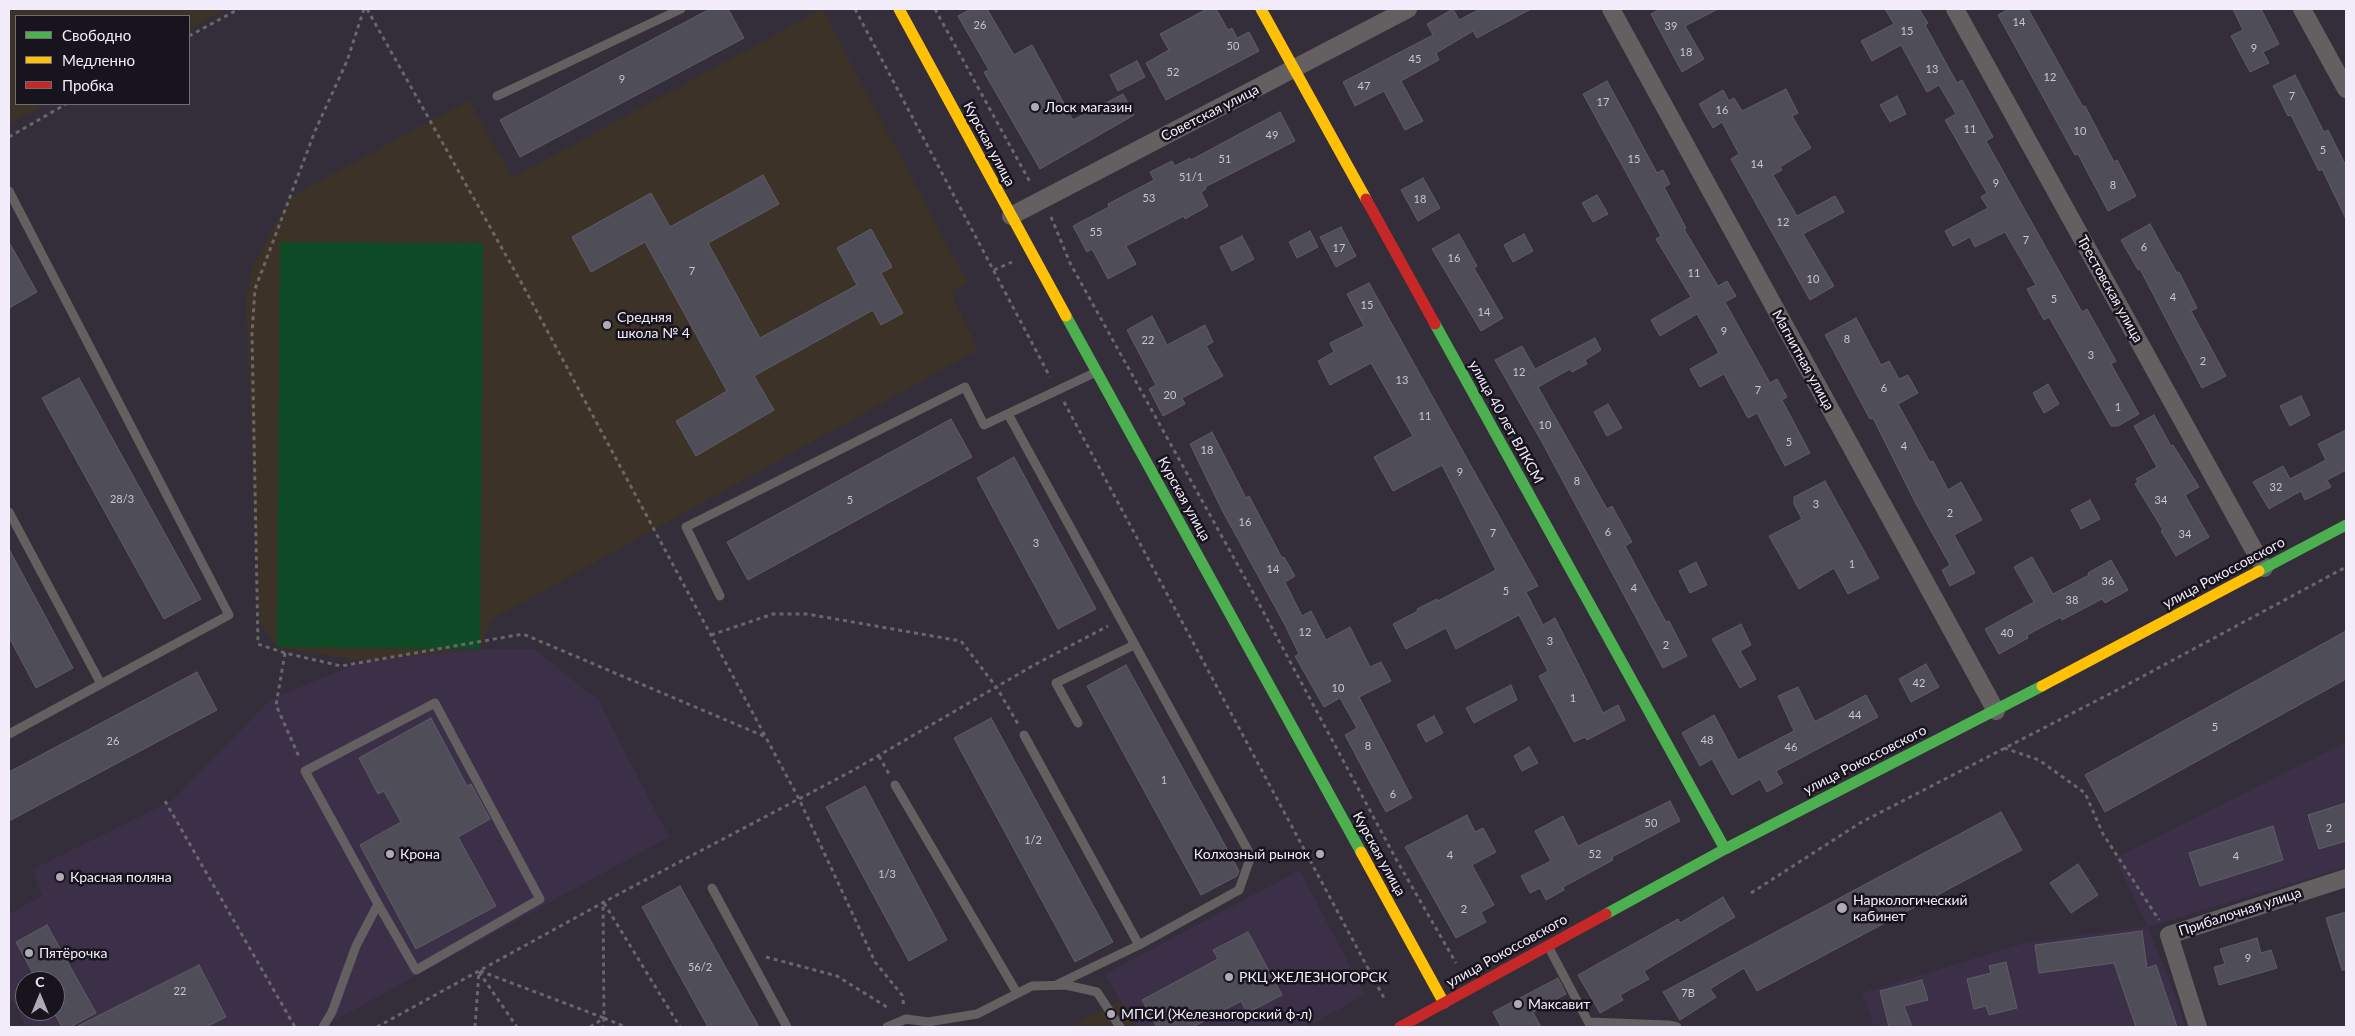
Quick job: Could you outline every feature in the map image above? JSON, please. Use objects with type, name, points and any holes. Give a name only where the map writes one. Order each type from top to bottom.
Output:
[{"type":"main road","name":"Курская улица","points":[[900,9],[1011,216],[1444,1003]]},
{"type":"main road","name":"улица 40 лет ВЛКСМ","points":[[1261,9],[1725,849]]},
{"type":"main road","name":"улица Рокоссовского","points":[[1400,1027],[1725,849],[1996,710],[2346,525]]},
{"type":"street","name":"Советская улица","points":[[1011,216],[1408,9]]},
{"type":"street","name":"Магнитная улица","points":[[1611,9],[1996,710]]},
{"type":"street","name":"Трестовская улица","points":[[1955,9],[2264,568]]},
{"type":"street","points":[[2302,9],[2346,89]]},
{"type":"street","name":"Прибалочная улица","points":[[2198,1027],[2169,935],[2346,878]]},
{"type":"lane","points":[[497,96],[682,9]]},
{"type":"lane","points":[[9,191],[230,615],[9,734]]},
{"type":"lane","points":[[720,596],[686,527],[965,387],[984,425],[1097,372]]},
{"type":"lane","points":[[1008,414],[1251,856],[1239,890],[1139,945],[1056,985]]},
{"type":"lane","points":[[9,512],[102,684]]},
{"type":"lane","points":[[1078,723],[1056,684],[1134,645]]},
{"type":"lane","points":[[435,703],[540,899],[416,970],[378,904],[305,771],[435,703]]},
{"type":"lane","points":[[1024,735],[1139,945]]},
{"type":"lane","points":[[895,785],[1017,993]]},
{"type":"lane","points":[[712,888],[787,1027]]},
{"type":"lane","points":[[324,1027],[332,1012],[356,946],[378,904]]},
{"type":"lane","points":[[1548,946],[1590,1025],[1668,1025],[1677,1027]]},
{"type":"lane","points":[[887,1027],[906,1019],[928,1022],[977,1014],[1032,986],[1056,985],[1066,985],[1097,992],[1120,1027]]},
{"type":"path","points":[[190,35],[239,9]]},
{"type":"path","points":[[364,9],[348,61],[315,131],[255,289],[252,333],[258,644],[285,653],[341,666],[523,634],[766,737]]},
{"type":"path","points":[[368,9],[521,282],[766,737],[799,799],[876,962],[902,995],[906,1019]]},
{"type":"path","points":[[855,9],[1385,1000]]},
{"type":"path","points":[[935,9],[1053,222],[1070,263],[1250,587],[1396,859],[1456,963]]},
{"type":"path","points":[[9,137],[64,105]]},
{"type":"path","points":[[1751,893],[1860,823],[2346,566]]},
{"type":"path","points":[[711,635],[773,614],[807,614],[961,642],[997,688],[1024,735]]},
{"type":"path","points":[[377,1027],[603,902],[799,799],[997,688],[1034,665],[1121,620]]},
{"type":"path","points":[[285,653],[276,705],[297,752]]},
{"type":"path","points":[[2004,748],[2038,760],[2085,794],[2103,834],[2169,935]]},
{"type":"path","points":[[165,801],[294,1027]]},
{"type":"path","points":[[603,902],[603,1027]]},
{"type":"path","points":[[603,902],[680,1027]]},
{"type":"path","points":[[746,952],[837,976],[906,1019]]},
{"type":"path","points":[[479,971],[626,1027]]},
{"type":"path","points":[[475,1027],[479,971]]},
{"type":"path","points":[[479,971],[517,1027]]},
{"type":"path","points":[[590,1027],[604,1018]]},
{"type":"shaded area","points":[[9,9],[227,9],[190,28],[190,15],[15,15],[15,105],[45,105],[9,124]]},
{"type":"shaded area","name":"Средняя школа № 4","points":[[822,9],[968,283],[951,292],[978,350],[491,620],[480,649],[363,661],[277,647],[259,621],[246,300],[252,269],[289,198],[469,100],[512,178]]},
{"type":"shaded area","points":[[480,649],[535,649],[599,701],[669,837],[323,1027],[26,1027],[23,1021],[65,1021],[65,971],[15,971],[15,1006],[9,994],[9,914],[42,896],[33,869],[173,800],[270,700],[363,661]]},
{"type":"shaded area","points":[[2346,742],[2346,867],[2148,927],[2115,858]]},
{"type":"shaded area","points":[[1300,870],[1365,995],[1306,1027],[1135,1027],[1105,974]]},
{"type":"shaded area","points":[[2148,927],[2176,998],[2185,1027],[1874,1027],[1862,993],[2028,942]]},
{"type":"shaded area","name":"МПСИ (Железногорский ф-л)","points":[[1120,1001],[1135,1027],[1069,1027]]},
{"type":"green space","points":[[280,242],[483,243],[480,649],[277,647]]},
{"type":"building","points":[[710,9],[728,9],[744,38],[520,157],[500,120]]},
{"type":"building","name":"Лоск магазин","points":[[971,9],[987,9],[1014,55],[1032,45],[1073,120],[1123,94],[1134,115],[1040,169],[984,72],[989,70],[958,16]]},
{"type":"building","points":[[1207,9],[1216,9],[1228,30],[1232,28],[1237,38],[1249,32],[1259,51],[1166,100],[1146,63],[1169,50],[1160,34]]},
{"type":"building","points":[[1453,9],[1459,20],[1480,9],[1531,9],[1477,38],[1473,31],[1436,53],[1439,60],[1401,81],[1423,121],[1405,130],[1384,91],[1355,106],[1343,82],[1433,35],[1427,24]]},
{"type":"building","points":[[1661,9],[1718,9],[1685,26],[1704,59],[1682,72],[1651,14]]},
{"type":"building","points":[[1885,9],[1919,9],[1928,23],[1925,25],[1957,83],[1962,80],[1993,137],[1986,141],[2082,312],[2087,309],[2116,361],[2111,364],[2139,414],[2118,426],[2111,426],[2049,317],[2044,320],[2027,289],[2036,285],[2005,232],[1975,247],[1970,237],[1953,246],[1945,231],[1988,208],[1981,197],[1987,193],[1945,120],[1956,114],[1939,85],[1927,92],[1901,45],[1872,61],[1861,41],[1894,24]]},
{"type":"building","points":[[2009,9],[2028,9],[2083,107],[2085,106],[2114,162],[2117,160],[2136,196],[2108,211],[2078,154],[2075,155],[1998,15]]},
{"type":"building","points":[[2233,9],[2261,9],[2279,44],[2263,52],[2269,63],[2250,72],[2231,36],[2243,30]]},
{"type":"building","points":[[1137,61],[1145,77],[1118,91],[1110,75]]},
{"type":"building","points":[[2295,75],[2324,132],[2328,130],[2346,166],[2346,219],[2322,169],[2319,171],[2291,115],[2288,116],[2273,86]]},
{"type":"building","points":[[1607,81],[1657,173],[1663,170],[1670,184],[1664,187],[1686,228],[1684,229],[1718,286],[1727,281],[1736,296],[1725,302],[1770,383],[1777,379],[1787,397],[1782,400],[1810,453],[1785,466],[1757,413],[1748,418],[1724,374],[1700,387],[1690,369],[1719,353],[1697,314],[1660,336],[1651,320],[1691,297],[1656,239],[1661,236],[1583,94]]},
{"type":"building","points":[[1786,89],[1798,113],[1792,116],[1811,148],[1780,167],[1782,170],[1773,175],[1797,216],[1835,196],[1844,212],[1803,234],[1834,286],[1810,300],[1731,159],[1739,154],[1722,122],[1713,128],[1699,104],[1723,90],[1729,101],[1734,98],[1742,111]]},
{"type":"building","points":[[1897,96],[1906,114],[1890,122],[1880,105]]},
{"type":"building","points":[[1280,112],[1295,141],[1205,187],[1206,189],[1201,192],[1208,206],[1185,219],[1184,216],[1126,246],[1136,264],[1108,279],[1092,249],[1087,252],[1073,226],[1109,207],[1108,204],[1154,180],[1150,172],[1172,161],[1175,166],[1190,158],[1191,160]]},
{"type":"building","points":[[763,175],[779,204],[708,243],[760,338],[857,285],[837,248],[871,229],[892,267],[881,273],[903,313],[881,325],[873,310],[754,376],[774,410],[696,456],[676,421],[727,391],[645,242],[591,272],[572,237],[651,193],[670,227]]},
{"type":"building","points":[[1423,178],[1440,208],[1418,221],[1401,190]]},
{"type":"building","points":[[1597,195],[1608,214],[1593,222],[1582,203]]},
{"type":"building","points":[[2150,224],[2177,273],[2179,272],[2197,308],[2191,311],[2226,376],[2202,388],[2140,269],[2138,270],[2121,240]]},
{"type":"building","points":[[1341,227],[1356,256],[1336,267],[1320,237]]},
{"type":"building","points":[[1310,231],[1318,247],[1297,258],[1289,242]]},
{"type":"building","points":[[1459,234],[1477,266],[1474,268],[1503,318],[1481,331],[1432,249]]},
{"type":"building","points":[[1524,234],[1533,251],[1513,262],[1504,245]]},
{"type":"building","points":[[1242,236],[1254,259],[1232,271],[1220,247]]},
{"type":"building","points":[[9,242],[37,292],[9,308]]},
{"type":"building","points":[[1369,283],[1538,586],[1526,592],[1543,625],[1555,618],[1603,713],[1618,705],[1625,720],[1587,740],[1585,737],[1574,742],[1539,676],[1548,671],[1519,615],[1456,649],[1446,628],[1406,649],[1393,624],[1418,611],[1417,609],[1437,599],[1438,601],[1496,570],[1442,465],[1393,491],[1374,457],[1413,436],[1371,363],[1330,385],[1318,361],[1334,352],[1330,343],[1364,326],[1347,294]]},
{"type":"building","points":[[1152,316],[1167,345],[1205,325],[1213,342],[1206,346],[1223,376],[1182,398],[1185,404],[1163,416],[1149,389],[1156,385],[1127,330]]},
{"type":"building","points":[[1856,318],[1881,365],[1889,361],[1899,379],[1908,375],[1918,393],[1898,404],[1930,462],[1933,461],[1948,490],[1961,482],[1982,520],[1954,535],[1975,573],[1950,586],[1942,570],[1950,565],[1915,502],[1873,418],[1870,419],[1825,335]]},
{"type":"building","points":[[1595,338],[1601,350],[1585,360],[1587,364],[1572,372],[1570,369],[1538,387],[1607,509],[1612,506],[1632,542],[1625,546],[1666,622],[1669,621],[1687,656],[1663,668],[1543,444],[1495,360],[1522,346],[1535,369]]},
{"type":"building","points":[[79,378],[201,599],[164,619],[42,398]]},
{"type":"building","points":[[2048,384],[2059,404],[2044,413],[2033,393]]},
{"type":"building","points":[[2301,396],[2310,415],[2290,426],[2280,406]]},
{"type":"building","points":[[1608,404],[1622,428],[1607,436],[1594,412]]},
{"type":"building","points":[[2154,415],[2171,446],[2173,445],[2199,487],[2185,495],[2209,537],[2176,556],[2161,531],[2163,530],[2135,484],[2138,482],[2136,479],[2157,467],[2134,426]]},
{"type":"building","points":[[951,419],[972,457],[748,580],[727,542]]},
{"type":"building","points":[[2346,430],[2346,470],[2327,480],[2331,487],[2305,500],[2301,491],[2269,509],[2253,482],[2283,466],[2290,479],[2326,460],[2318,444]]},
{"type":"building","points":[[1212,432],[1246,498],[1249,496],[1282,558],[1284,557],[1295,576],[1285,582],[1302,616],[1311,611],[1326,640],[1350,627],[1370,667],[1381,662],[1391,681],[1359,697],[1412,798],[1386,812],[1345,735],[1357,728],[1340,698],[1324,707],[1295,656],[1299,654],[1285,625],[1222,510],[1190,444]]},
{"type":"building","points":[[1014,457],[1096,609],[1058,629],[977,478]]},
{"type":"building","points":[[1825,481],[1879,578],[1848,594],[1834,568],[1799,589],[1769,536],[1802,519],[1794,504],[1794,497]]},
{"type":"building","points":[[2090,500],[2100,519],[2081,529],[2071,510]]},
{"type":"building","points":[[9,549],[73,668],[36,688],[9,637]]},
{"type":"building","points":[[2032,557],[2053,594],[2089,575],[2088,573],[2111,560],[2128,590],[2105,603],[2102,599],[2062,620],[2061,617],[2027,635],[2028,638],[1999,654],[1985,629],[2034,602],[2014,567]]},
{"type":"building","points":[[1696,562],[1707,585],[1690,593],[1679,571]]},
{"type":"building","points":[[1741,624],[1751,645],[1740,651],[1756,679],[1740,688],[1712,639]]},
{"type":"building","points":[[2346,631],[2346,679],[2105,812],[2085,775]]},
{"type":"building","points":[[1926,664],[1939,687],[1911,702],[1899,679]]},
{"type":"building","points":[[1126,665],[1239,871],[1237,876],[1201,895],[1087,686]]},
{"type":"building","points":[[197,672],[217,710],[9,821],[9,772]]},
{"type":"building","points":[[1511,685],[1517,700],[1474,723],[1466,708]]},
{"type":"building","points":[[1798,687],[1816,721],[1866,695],[1878,717],[1776,771],[1783,783],[1767,792],[1760,779],[1732,795],[1712,759],[1700,766],[1682,733],[1714,715],[1738,760],[1794,731],[1778,696]]},
{"type":"building","points":[[1434,716],[1443,733],[1426,742],[1417,725]]},
{"type":"building","points":[[431,718],[467,786],[471,784],[490,819],[458,837],[496,906],[416,949],[360,845],[401,822],[384,791],[378,794],[359,758]]},
{"type":"building","points":[[991,718],[1113,942],[1075,962],[954,738]]},
{"type":"building","points":[[1529,747],[1538,763],[1522,771],[1514,756]]},
{"type":"building","points":[[865,786],[947,940],[909,961],[826,807]]},
{"type":"building","points":[[1670,801],[1680,821],[1612,857],[1613,860],[1563,887],[1564,890],[1546,900],[1540,888],[1530,893],[1521,876],[1551,861],[1535,831],[1563,816],[1578,846]]},
{"type":"building","points":[[2346,803],[2346,841],[2319,849],[2308,815]]},
{"type":"building","points":[[2001,812],[2022,850],[1757,991],[1744,968],[1710,989],[1716,997],[1680,1020],[1663,992]]},
{"type":"building","points":[[1467,815],[1475,832],[1483,828],[1496,852],[1472,865],[1494,905],[1481,912],[1486,922],[1456,938],[1405,847]]},
{"type":"building","points":[[2273,826],[2283,860],[2200,886],[2189,853]]},
{"type":"building","points":[[2078,864],[2098,895],[2071,913],[2050,883]]},
{"type":"building","points":[[680,886],[759,1027],[708,1027],[642,907]]},
{"type":"building","points":[[1723,897],[1735,917],[1644,971],[1649,979],[1620,995],[1623,1000],[1600,1013],[1578,975],[1678,919],[1680,923]]},
{"type":"building","points":[[2346,912],[2346,970],[2342,970],[2326,918]]},
{"type":"building","points":[[47,925],[96,1013],[70,1027],[62,1027],[59,1021],[65,1021],[65,971],[32,971],[16,942]]},
{"type":"building","points":[[2142,931],[2147,968],[2156,965],[2177,1027],[2136,1027],[2114,963],[2039,973],[2035,945]]},
{"type":"building","name":"РКЦ ЖЕЛЕЗНОГОРСК","points":[[1248,932],[1282,995],[1247,1013],[1241,1001],[1193,1027],[1157,1027],[1142,1000],[1218,959],[1213,950]]},
{"type":"building","points":[[2257,938],[2261,953],[2271,950],[2277,968],[2219,985],[2214,967],[2225,964],[2220,949]]},
{"type":"building","points":[[2006,962],[2017,1008],[1989,1015],[1986,1006],[1974,1009],[1967,979],[1991,973],[1989,966]]},
{"type":"building","points":[[199,965],[226,1017],[206,1027],[76,1027]]},
{"type":"building","points":[[1558,978],[1566,994],[1533,1012],[1541,1027],[1501,1027],[1493,1012]]},
{"type":"building","points":[[1922,980],[1928,1000],[1904,1006],[1912,1027],[1889,1027],[1880,991]]},
{"type":"traffic: fast","points":[[1066,316],[1361,852]]},
{"type":"traffic: fast","points":[[1435,324],[1725,849]]},
{"type":"traffic: fast","points":[[2259,571],[2346,525]]},
{"type":"traffic: fast","points":[[1606,914],[1725,849],[2042,686]]},
{"type":"traffic: slow","points":[[899,9],[1066,316]]},
{"type":"traffic: slow","points":[[1261,9],[1366,199]]},
{"type":"traffic: slow","points":[[2042,686],[2259,571]]},
{"type":"traffic: slow","points":[[1361,852],[1444,1003]]},
{"type":"traffic: jam","points":[[1366,199],[1435,324]]},
{"type":"traffic: jam","points":[[1400,1027],[1606,914]]},
{"type":"place","name":"Лоск магазин","points":[[1035,107]]},
{"type":"place","name":"Средняя школа № 4","points":[[607,325]]},
{"type":"place","name":"Крона","points":[[390,854]]},
{"type":"place","name":"Колхозный рынок","points":[[1320,854]]},
{"type":"place","name":"Красная поляна","points":[[60,877]]},
{"type":"place","name":"Наркологический кабинет","points":[[1842,908]]},
{"type":"place","name":"Пятёрочка","points":[[29,953]]},
{"type":"place","name":"РКЦ ЖЕЛЕЗНОГОРСК","points":[[1229,977]]},
{"type":"place","name":"Максавит","points":[[1518,1004]]},
{"type":"place","name":"МПСИ (Железногорский ф-л)","points":[[1111,1014]]}]
